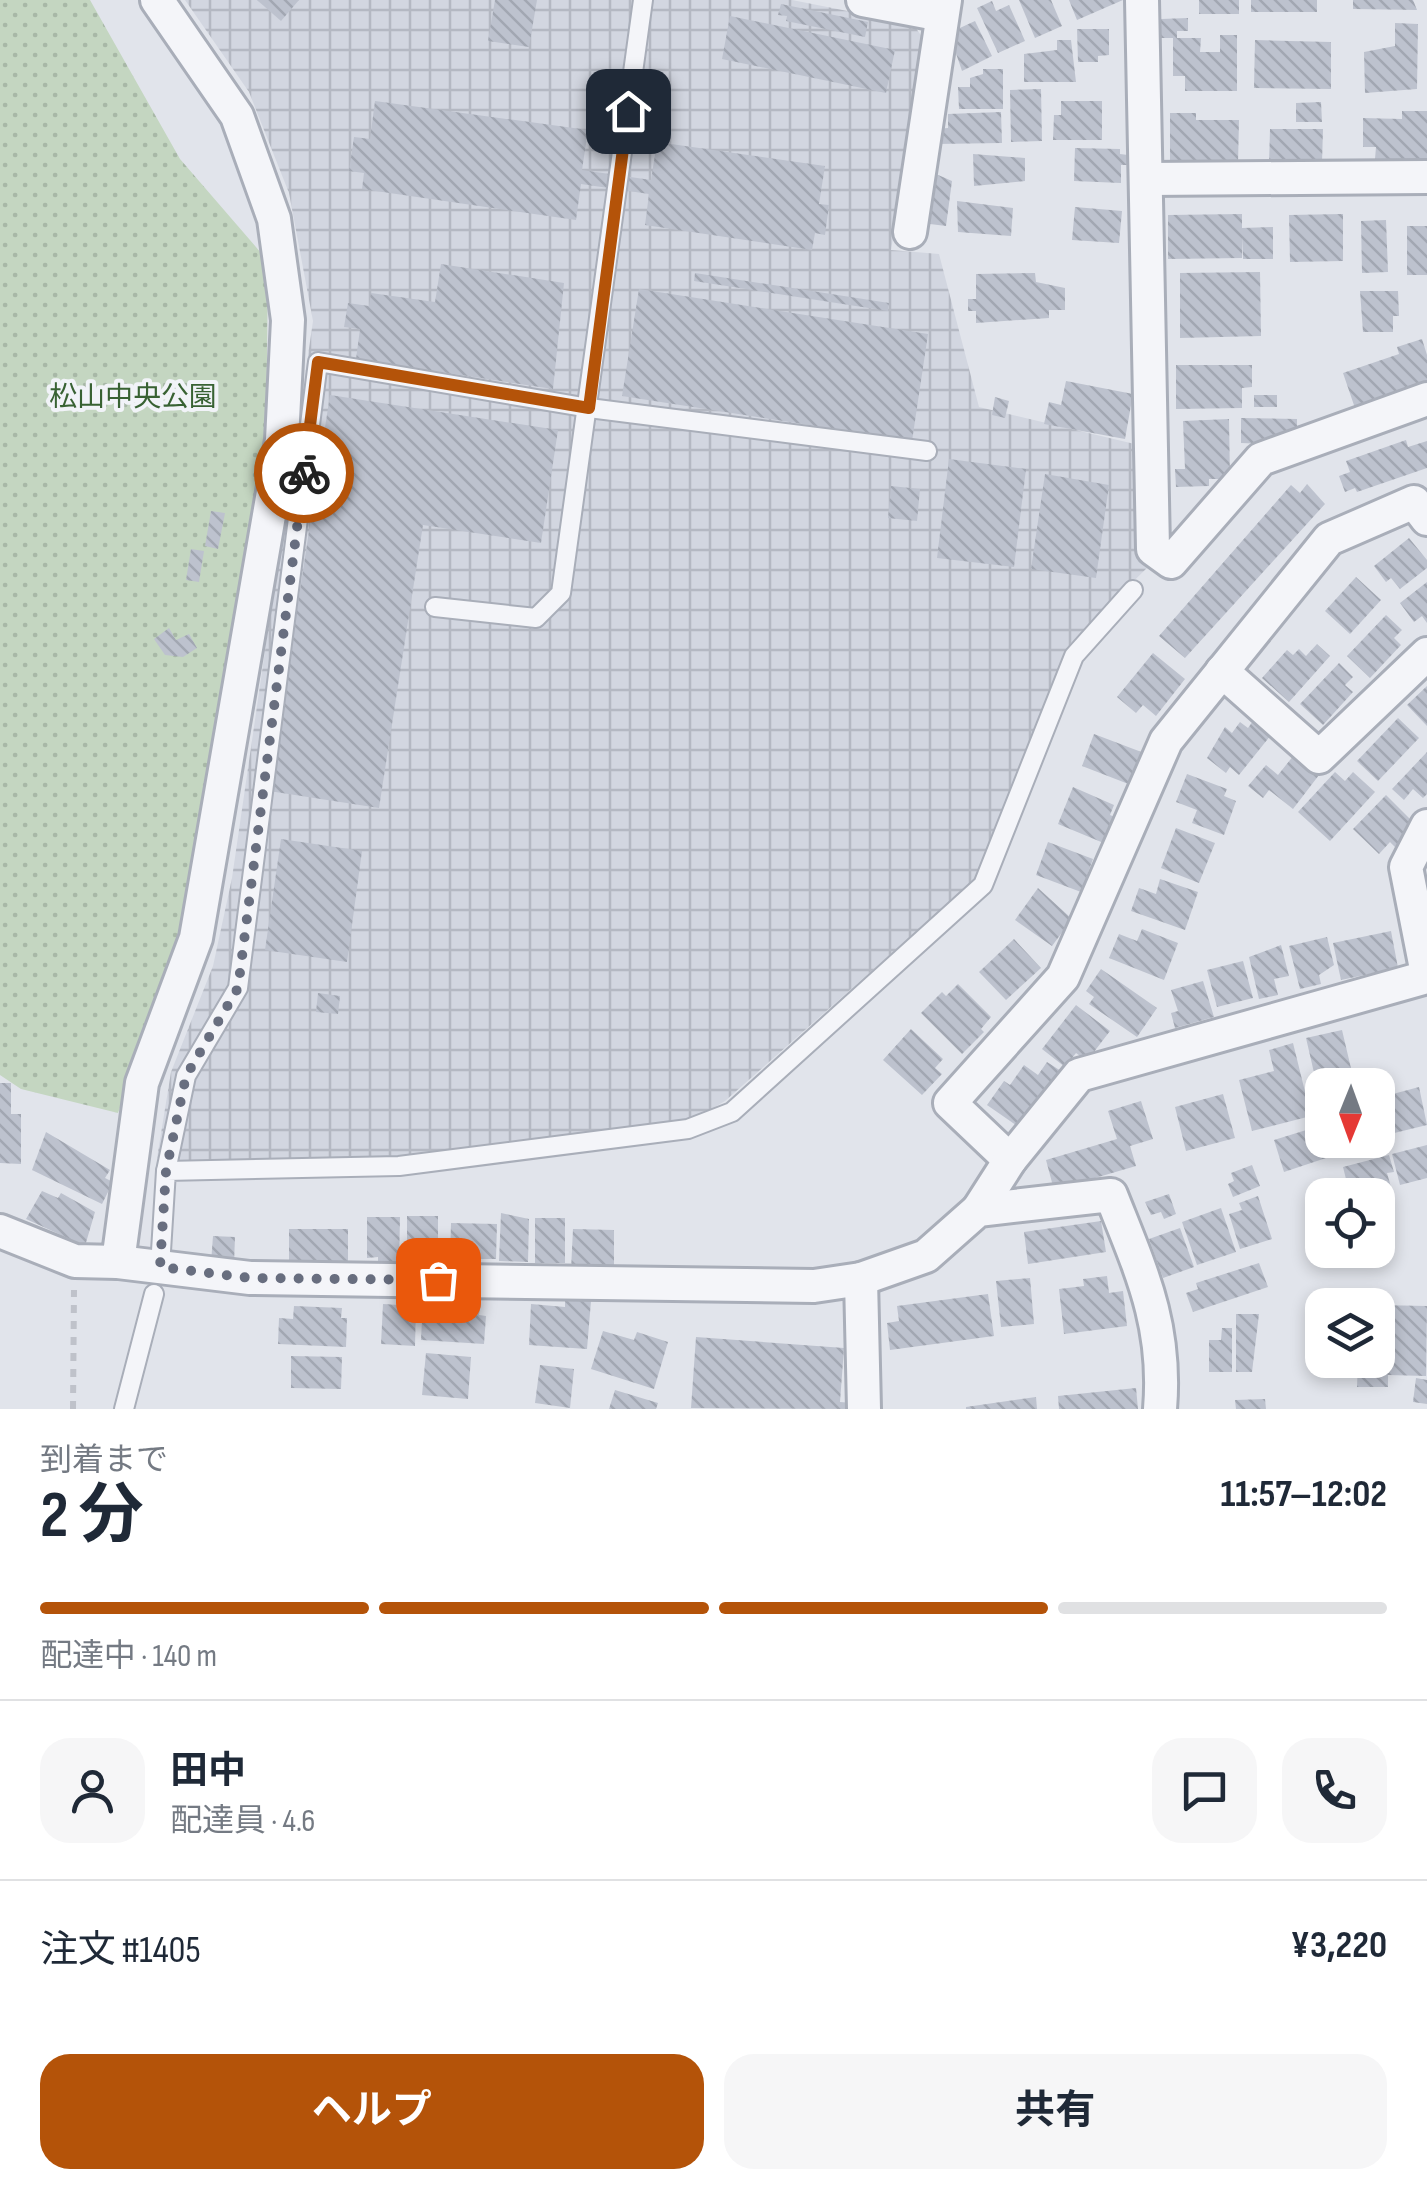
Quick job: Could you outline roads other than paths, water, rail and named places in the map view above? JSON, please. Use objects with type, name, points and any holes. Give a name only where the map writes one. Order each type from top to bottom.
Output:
[{"type":"street","points":[[118,1262],[142,1083],[196,938],[282,440],[288,320],[274,219],[237,116],[157,0]]},
{"type":"street","points":[[863,0],[944,8],[910,232]]},
{"type":"street","points":[[1142,0],[1153,549],[1171,562],[1261,459],[1427,398]]},
{"type":"street","points":[[1148,179],[1427,177]]},
{"type":"street","points":[[1010,1160],[950,1103],[1063,977],[1166,741],[1329,539],[1414,502],[1427,519]]},
{"type":"street","points":[[1222,671],[1319,757],[1427,654]]},
{"type":"street","points":[[0,1231],[75,1261],[118,1262],[157,1281],[289,1278],[814,1286],[862,1279],[926,1256],[978,1210],[1010,1160],[1078,1076],[1427,975],[1406,867],[1427,826]]},
{"type":"street","points":[[978,1210],[1111,1195],[1145,1281],[1164,1360],[1160,1409]]},
{"type":"street","points":[[862,1279],[864,1409]]},
{"type":"lane","points":[[435,606],[536,618],[561,594],[642,0]]},
{"type":"lane","points":[[124,1409],[157,1281],[166,1171],[186,1076],[238,988],[318,362],[589,408],[927,450]]},
{"type":"lane","points":[[166,1171],[399,1166],[688,1130],[732,1112],[983,885],[1074,656],[1133,590]]},
{"type":"park label","name":"松山中央公園","points":[[133,397]]}]
